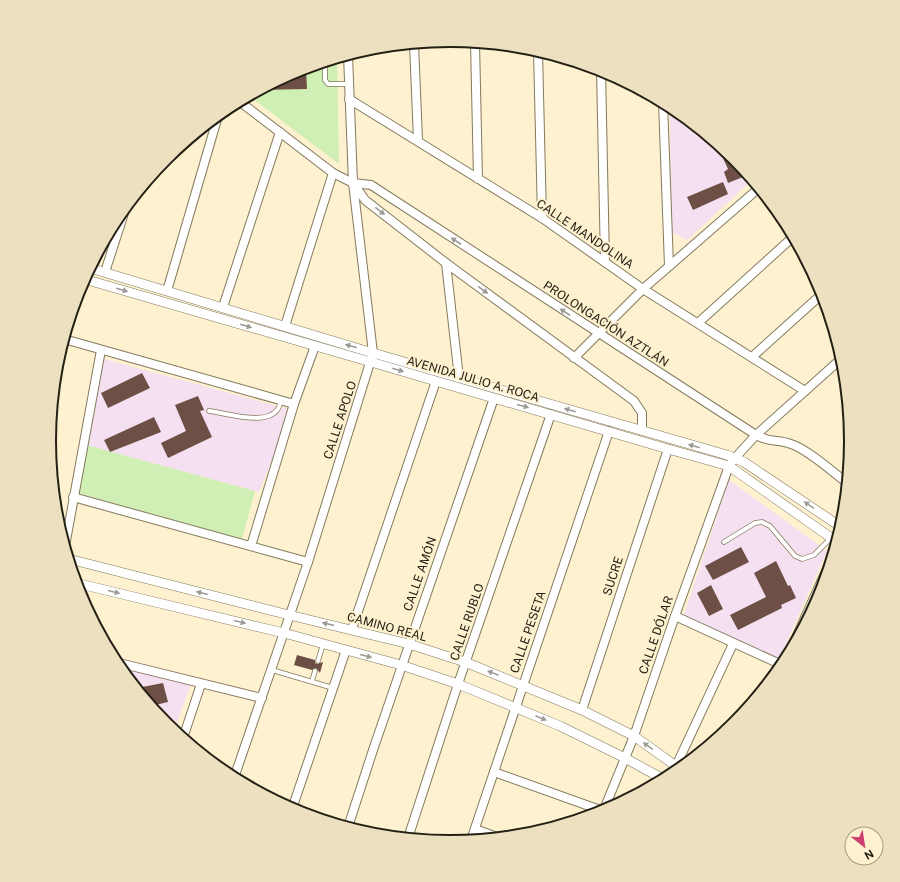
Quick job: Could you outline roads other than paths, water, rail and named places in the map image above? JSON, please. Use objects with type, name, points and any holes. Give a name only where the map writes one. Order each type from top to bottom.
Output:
[{"type":"street","points":[[475,48],[478,179]]},
{"type":"street","points":[[414,49],[418,140]]},
{"type":"street","points":[[538,57],[542,218]]},
{"type":"street","name":"CALLE APOLO","points":[[236,772],[308,562],[372,357],[353,183],[348,60]]},
{"type":"street","points":[[601,77],[605,262]]},
{"type":"street","name":"CALLE MANDOLINA","points":[[349,99],[418,140],[542,218],[643,289],[805,391]]},
{"type":"street","name":"PROLONGACIÓN AZTLÁN","points":[[244,105],[333,173],[353,183],[371,185],[764,440],[792,444],[842,479]]},
{"type":"street","points":[[663,110],[670,266]]},
{"type":"street","points":[[167,291],[216,124]]},
{"type":"street","points":[[223,307],[280,132]]},
{"type":"street","points":[[285,326],[333,173]]},
{"type":"street","name":"PROLONGACIÓN AZTLÁN","points":[[353,183],[365,200],[446,263],[634,401],[642,414],[642,430]]},
{"type":"street","points":[[574,358],[643,289],[755,192]]},
{"type":"street","points":[[105,272],[120,225]]},
{"type":"street","points":[[698,323],[789,241]]},
{"type":"street","points":[[446,263],[459,378]]},
{"type":"street","name":"AVENIDA JULIO A. ROCA","points":[[96,270],[285,326],[436,381],[729,466],[832,539]]},
{"type":"street","name":"AVENIDA JULIO A. ROCA","points":[[90,281],[315,346],[372,357],[459,378],[735,458],[744,462],[835,523]]},
{"type":"street","points":[[752,357],[817,298]]},
{"type":"street","points":[[69,341],[294,404]]},
{"type":"street","points":[[251,546],[294,404],[315,346]]},
{"type":"street","points":[[67,534],[101,350]]},
{"type":"street","name":"CALLE DÓLAR","points":[[607,802],[634,736],[729,466],[756,435],[836,363]]},
{"type":"street","points":[[352,629],[436,381]]},
{"type":"street","name":"CALLE AMÓN","points":[[350,822],[401,665],[494,398]]},
{"type":"street","name":"CALLE RUBLO","points":[[410,833],[465,662],[551,414]]},
{"type":"street","name":"CALLE PESETA","points":[[473,834],[609,431]]},
{"type":"street","name":"SUCRE","points":[[582,710],[668,449]]},
{"type":"street","points":[[74,497],[308,562]]},
{"type":"street","name":"CAMINO REAL","points":[[75,560],[289,615],[352,629],[409,644],[465,662],[582,710],[634,736],[675,765]]},
{"type":"street","points":[[83,585],[284,633],[401,665],[458,684],[560,726],[658,776]]},
{"type":"street","points":[[675,616],[733,644],[776,663]]},
{"type":"street","points":[[681,760],[733,644]]},
{"type":"street","points":[[294,803],[346,650]]},
{"type":"street","points":[[125,665],[262,698]]},
{"type":"street","points":[[185,732],[201,684]]},
{"type":"street","points":[[494,772],[594,808]]},
{"type":"street","points":[[475,829],[486,833]]},
{"type":"lane","points":[[325,67],[325,80],[328,84],[349,84]]},
{"type":"lane","points":[[209,411],[257,419],[270,416],[278,410],[281,401]]},
{"type":"lane","points":[[724,542],[755,523],[762,522],[770,526],[795,556],[802,559],[814,555],[831,542]]},
{"type":"lane","points":[[318,661],[323,644]]},
{"type":"lane","points":[[272,670],[333,688]]},
{"type":"lane","points":[[312,682],[315,671]]}]
